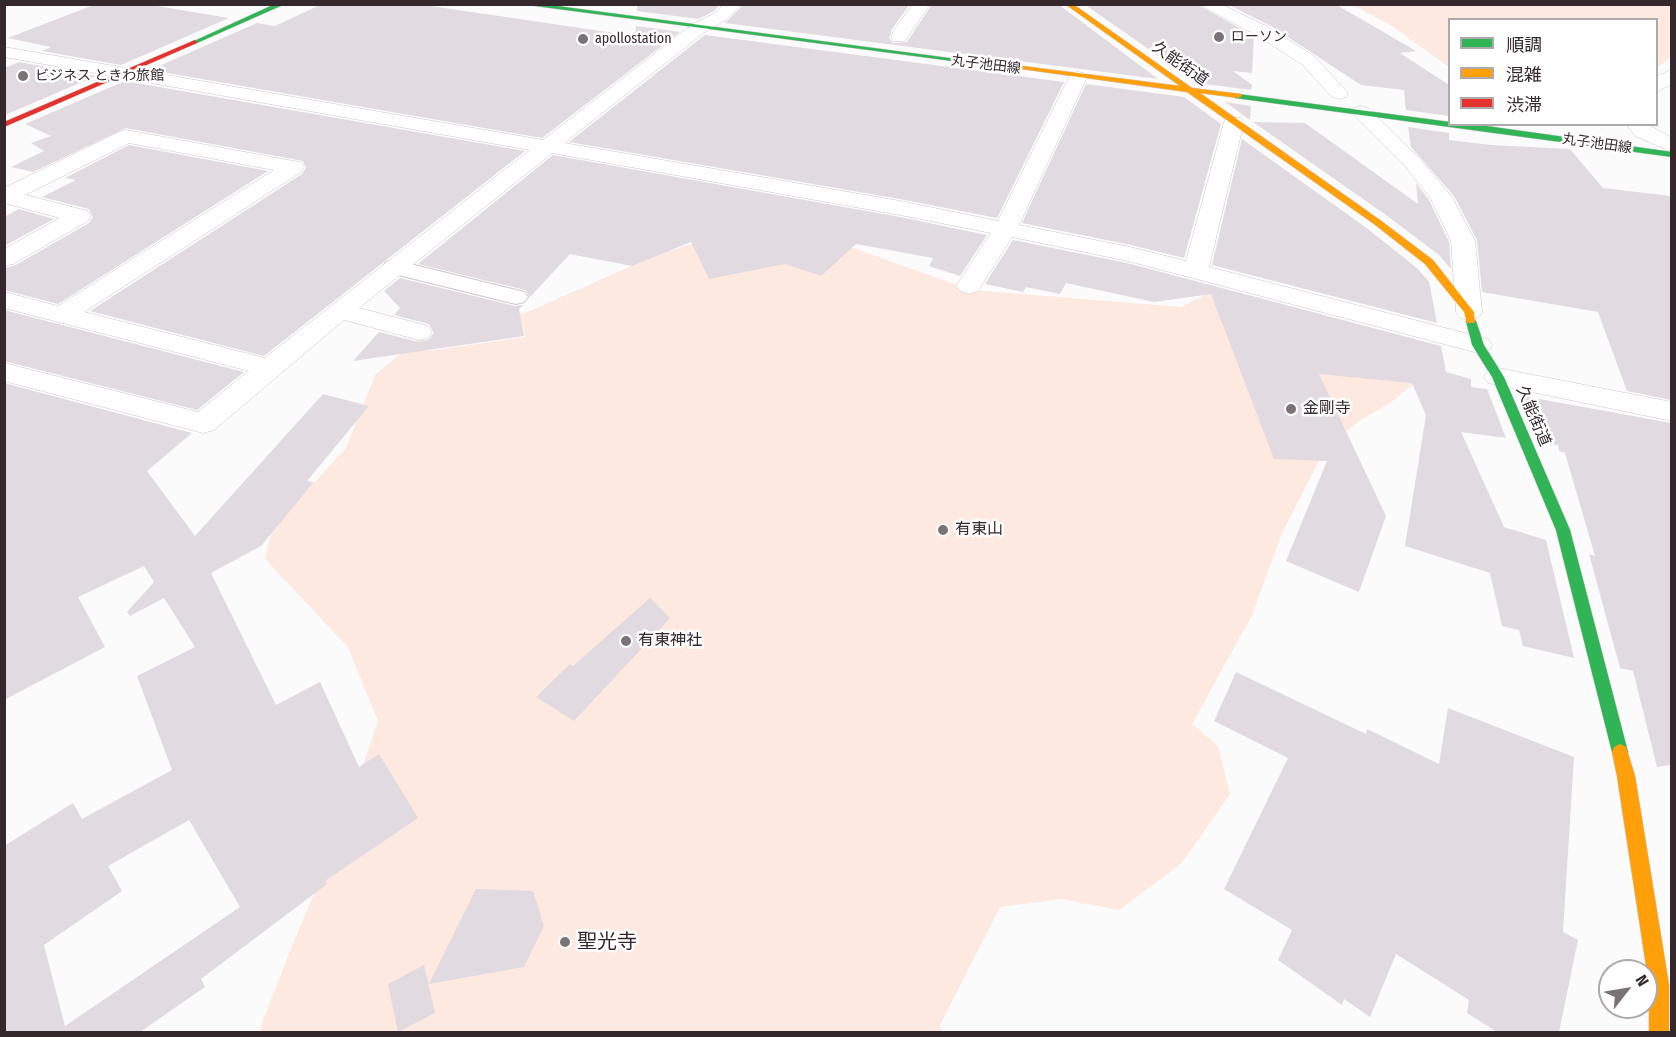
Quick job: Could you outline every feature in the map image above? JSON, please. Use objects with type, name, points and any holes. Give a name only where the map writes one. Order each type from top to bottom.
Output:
[{"type":"street","points":[[4,125],[282,4]]},
{"type":"street","name":"丸子池田線","points":[[523,4],[1189,91],[1350,100]]},
{"type":"street","points":[[633,4],[727,10],[816,27]]},
{"type":"street","points":[[899,38],[922,4]]},
{"type":"street","name":"久能街道","points":[[1068,4],[1377,222],[1429,262],[1469,312],[1478,345],[1498,377],[1563,530],[1660,919],[1659,1032]]},
{"type":"street","points":[[1206,4],[1263,32],[1309,62],[1412,162],[1441,197],[1462,241],[1469,312]]},
{"type":"street","points":[[4,372],[203,423],[394,267],[699,28],[727,10]]},
{"type":"street","points":[[4,52],[900,208],[1130,254],[1478,345]]},
{"type":"street","points":[[1136,68],[1193,75]]},
{"type":"street","points":[[1658,85],[1671,74]]},
{"type":"street","points":[[969,286],[1005,229],[1078,77]]},
{"type":"street","name":"丸子池田線","points":[[1316,91],[1448,124]]},
{"type":"street","points":[[1196,271],[1234,122]]},
{"type":"street","name":"丸子池田線","points":[[1465,126],[1671,154]]},
{"type":"street","points":[[1633,129],[1671,146]]},
{"type":"street","name":"丸子池田線","points":[[1633,129],[1671,136]]},
{"type":"street","points":[[5,196],[126,136],[293,167],[62,315]]},
{"type":"street","points":[[4,259],[80,216],[5,196]]},
{"type":"street","points":[[4,300],[271,368]]},
{"type":"street","points":[[4,324],[32,307]]},
{"type":"street","points":[[339,311],[419,332]]},
{"type":"street","points":[[1498,377],[1671,412]]},
{"type":"lane","points":[[394,267],[516,297]]},
{"type":"shaded area","points":[[1353,5],[1671,5],[1671,57],[1658,66],[1658,18],[1448,18],[1448,66],[1392,26]]},
{"type":"shaded area","points":[[707,239],[836,242],[971,290],[1181,307],[1207,294],[1233,291],[1399,336],[1429,371],[1390,403],[1361,420],[1326,447],[1282,533],[1252,615],[1192,724],[1218,746],[1230,794],[1182,863],[1119,910],[1062,899],[1000,907],[940,1025],[942,1032],[260,1032],[294,941],[339,836],[378,721],[348,647],[265,559],[272,529],[346,448],[375,375],[423,335],[429,351],[526,337],[519,314],[654,256]]},
{"type":"building","points":[[96,4],[145,4],[229,18],[121,65],[42,51],[51,47],[8,38]]},
{"type":"building","points":[[322,4],[417,4],[635,36],[636,26],[680,32],[542,138],[150,70],[257,23],[275,26]]},
{"type":"building","points":[[637,4],[720,4],[714,11],[698,19],[637,11]]},
{"type":"building","points":[[744,4],[910,4],[892,29],[889,38],[893,43],[907,42],[932,4],[1058,4],[1158,79],[725,23]]},
{"type":"building","points":[[1084,4],[1196,4],[1254,36],[1252,73],[1233,71],[1252,85],[1251,90],[1197,83]]},
{"type":"building","points":[[1227,4],[1335,4],[1416,51],[1400,53],[1448,84],[1448,116],[1406,110],[1404,90],[1361,85],[1271,26]]},
{"type":"building","points":[[705,35],[1064,82],[997,218],[569,142]]},
{"type":"building","points":[[19,62],[96,76],[5,115],[4,68]]},
{"type":"building","points":[[125,81],[525,151],[264,356],[90,311],[302,174],[306,168],[303,161],[126,128],[33,172],[11,167],[44,151],[31,143],[51,136],[25,124]]},
{"type":"building","points":[[1086,84],[1184,97],[1221,124],[1184,258],[1022,223]]},
{"type":"building","points":[[1225,102],[1251,106],[1250,120]]},
{"type":"building","points":[[1253,122],[1305,123],[1418,204],[1416,183],[1429,200],[1449,242],[1451,269],[1439,255],[1386,215]]},
{"type":"building","points":[[1408,127],[1449,133],[1449,140],[1491,145],[1570,149],[1603,188],[1671,196],[1671,400],[1627,391],[1598,312],[1482,292],[1477,240],[1454,196],[1411,147]]},
{"type":"building","points":[[1242,139],[1368,229],[1418,269],[1429,282],[1437,323],[1212,265]]},
{"type":"building","points":[[129,145],[268,171],[58,304],[4,290],[4,268],[14,266],[89,223],[93,217],[89,209],[42,197],[76,180],[65,178]]},
{"type":"building","points":[[553,155],[900,217],[987,235],[960,276],[929,266],[933,258],[856,244],[821,276],[785,264],[709,279],[691,242],[632,266],[570,254],[530,297],[525,290],[418,264]]},
{"type":"building","points":[[19,209],[54,219],[4,246],[4,217]]},
{"type":"building","points":[[1013,240],[1127,263],[1441,346],[1446,372],[1471,379],[1471,387],[1487,389],[1506,438],[1461,432],[1504,527],[1546,540],[1574,658],[1523,646],[1519,630],[1502,626],[1490,573],[1405,546],[1426,415],[1412,383],[1319,374],[1386,516],[1359,592],[1286,561],[1327,461],[1274,459],[1211,294],[1154,302],[1066,283],[1060,294],[1026,287],[1023,292],[985,284]]},
{"type":"building","points":[[400,278],[515,306],[523,305],[519,309],[524,336],[353,361],[379,332],[418,342],[428,340],[434,333],[429,324],[394,315],[400,308],[384,291]]},
{"type":"building","points":[[4,310],[244,372],[197,410],[4,361]]},
{"type":"building","points":[[4,383],[192,433],[147,471],[195,536],[323,394],[369,406],[307,481],[314,482],[261,546],[211,573],[276,705],[320,682],[359,767],[379,754],[418,818],[325,881],[327,884],[201,979],[205,987],[140,1032],[4,1032],[4,846],[73,803],[82,819],[172,770],[137,676],[195,647],[164,598],[130,616],[127,612],[154,582],[144,566],[78,597],[105,647],[4,700]],"holes":[[[189,820],[240,907],[65,1026],[44,945],[122,891],[108,866]]]},
{"type":"building","points":[[1523,396],[1671,423],[1671,765],[1657,767],[1633,671],[1620,668],[1589,554],[1595,556],[1565,453],[1559,451],[1558,445],[1544,443]]},
{"type":"building","points":[[650,598],[670,618],[574,721],[536,697],[570,664],[573,666]]},
{"type":"building","points":[[1236,672],[1366,734],[1367,729],[1439,764],[1448,708],[1574,757],[1563,932],[1578,940],[1559,1032],[1497,1032],[1467,1013],[1469,1000],[1396,954],[1370,1017],[1344,999],[1342,1005],[1278,960],[1292,930],[1224,889],[1288,758],[1214,721]]},
{"type":"building","points":[[476,889],[533,891],[544,926],[524,967],[429,984]]},
{"type":"building","points":[[424,965],[435,1013],[398,1032],[388,984]]},
{"type":"traffic: fast","points":[[195,42],[282,4]]},
{"type":"traffic: fast","points":[[523,4],[975,62]]},
{"type":"traffic: fast","points":[[1238,96],[1448,124]]},
{"type":"traffic: fast","points":[[1465,126],[1672,155]]},
{"type":"traffic: fast","points":[[1471,321],[1478,345],[1498,377],[1563,530],[1620,752]]},
{"type":"traffic: slow","points":[[1068,4],[1377,222],[1429,262],[1469,312],[1471,321]]},
{"type":"traffic: slow","points":[[975,62],[1238,96]]},
{"type":"traffic: slow","points":[[1620,752],[1626,776],[1659,985],[1659,1032]]},
{"type":"traffic: jam","points":[[4,125],[195,42]]},
{"type":"place","name":"ローソン","points":[[1219,37]]},
{"type":"place","name":"apollostation","points":[[583,39]]},
{"type":"place","name":"ビジネス ときわ旅館","points":[[23,76]]},
{"type":"place","name":"金剛寺","points":[[1291,409]]},
{"type":"place","name":"有東山","points":[[943,530]]},
{"type":"place","name":"有東神社","points":[[626,641]]},
{"type":"place","name":"聖光寺","points":[[565,942]]}]
